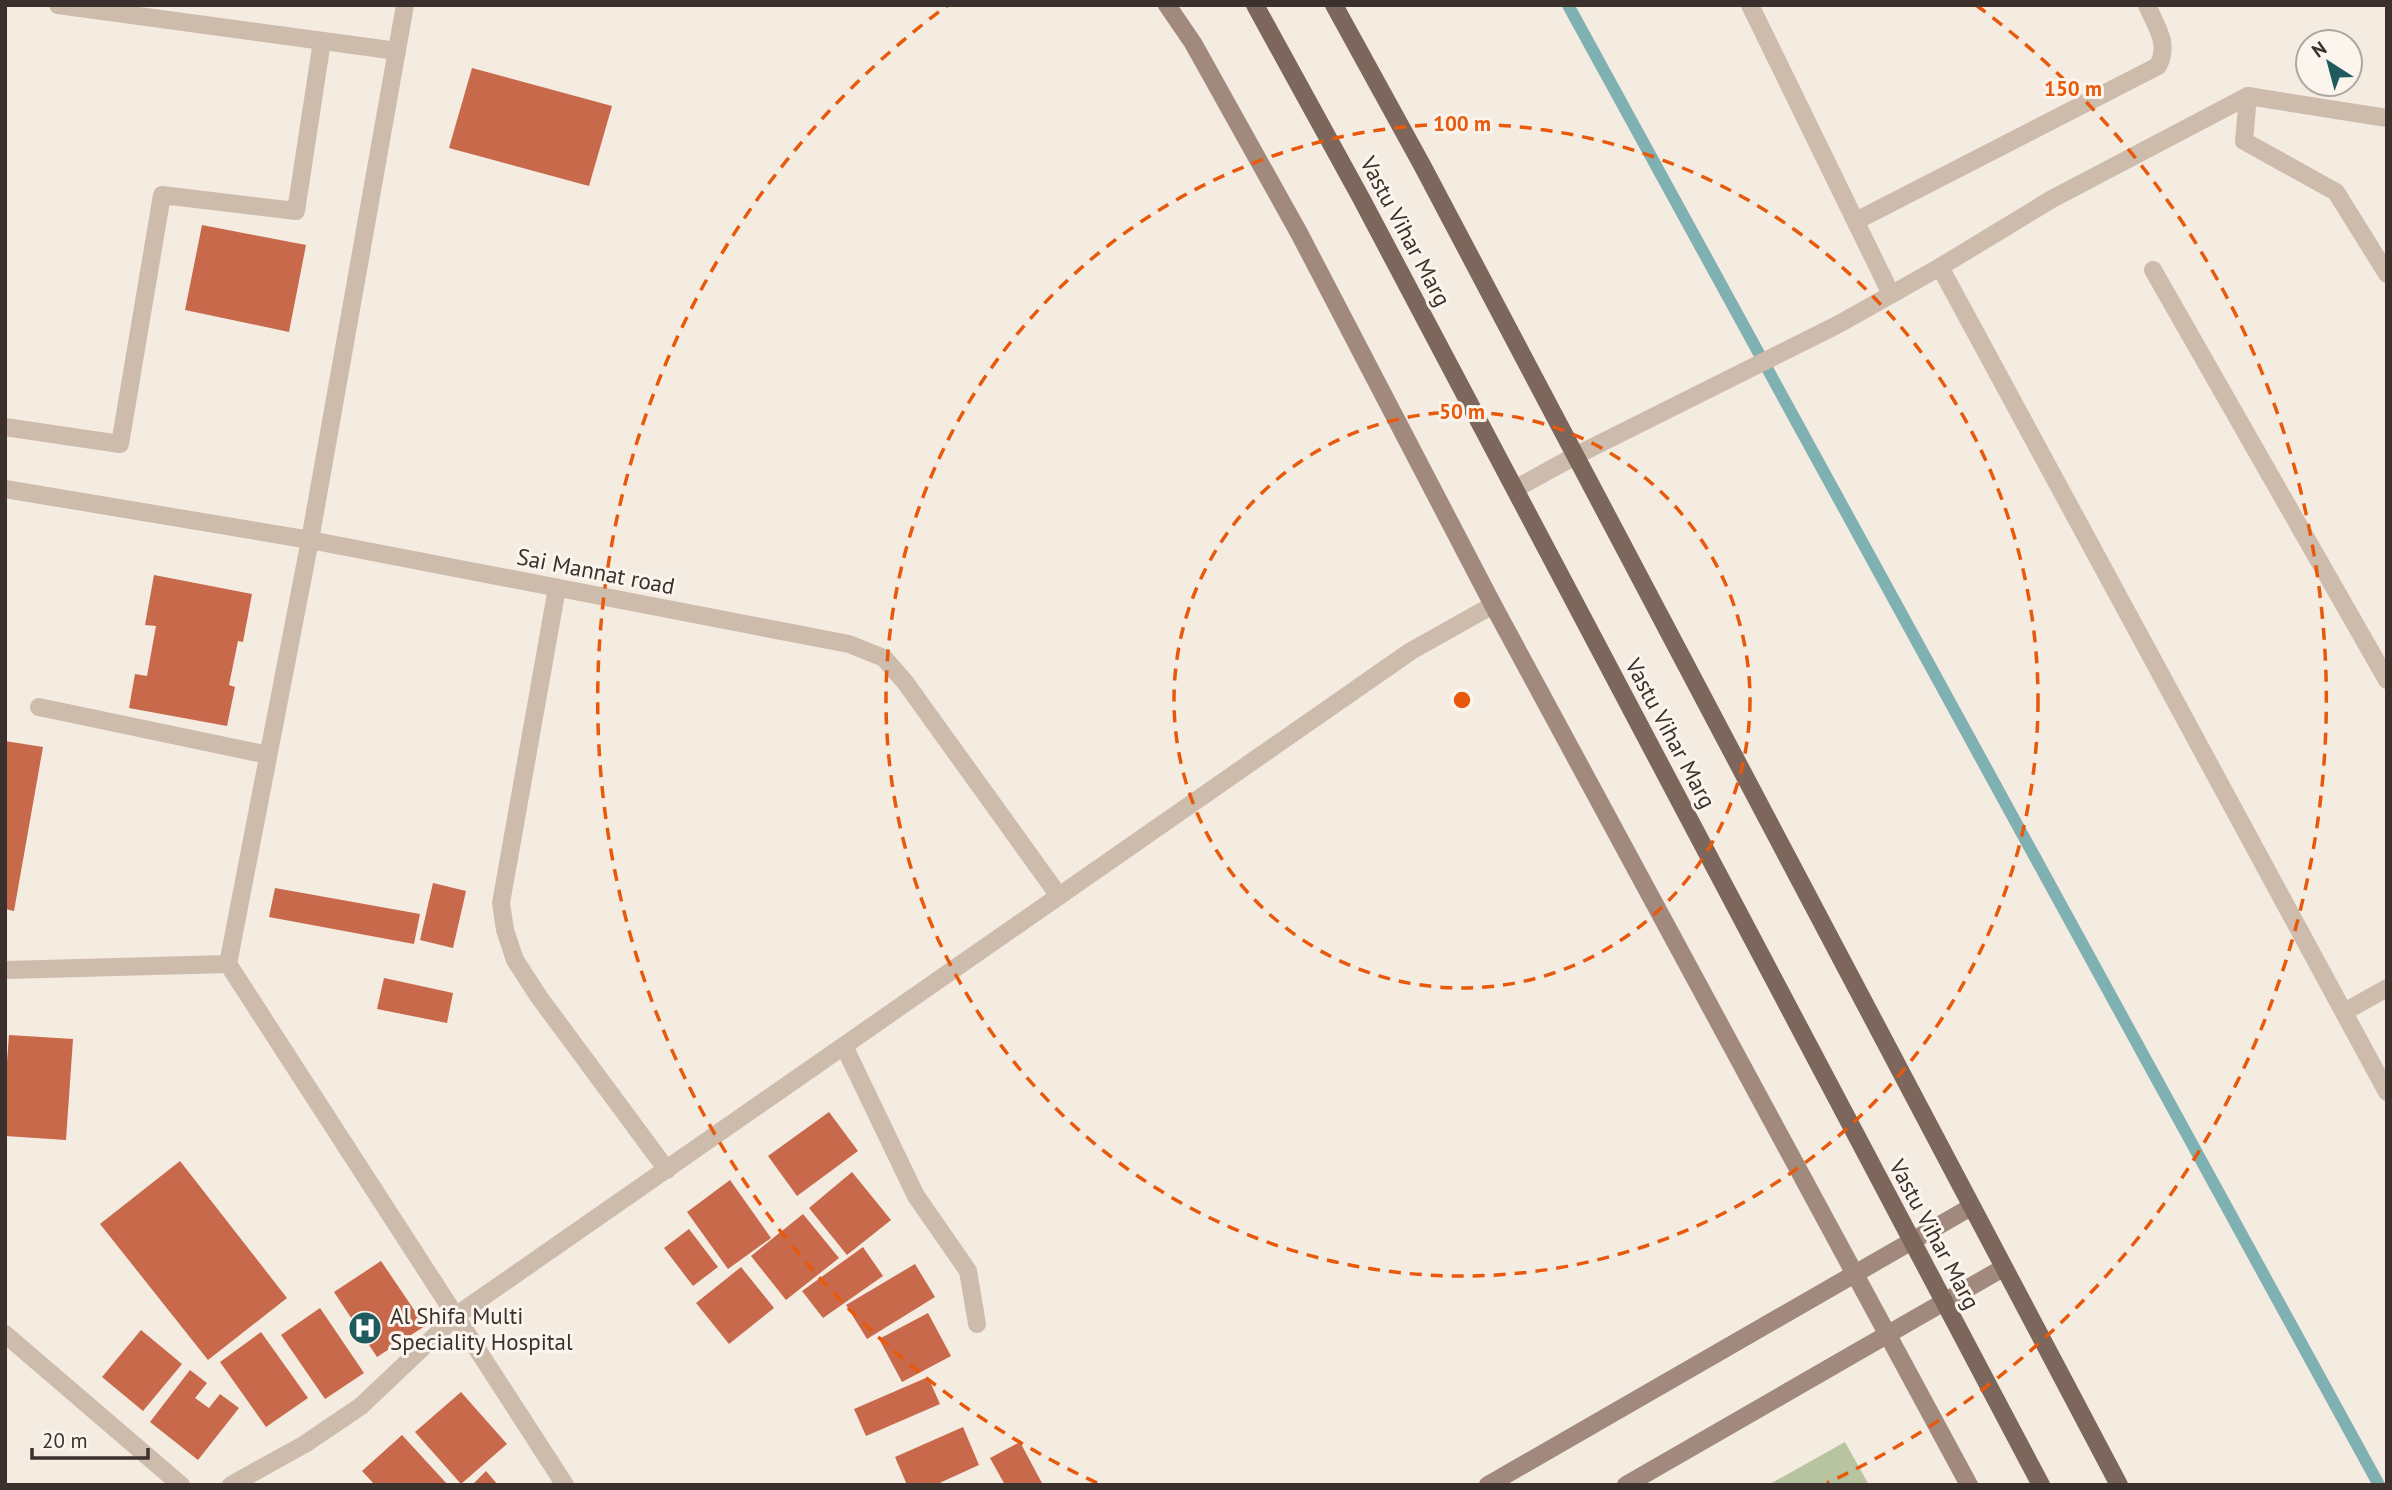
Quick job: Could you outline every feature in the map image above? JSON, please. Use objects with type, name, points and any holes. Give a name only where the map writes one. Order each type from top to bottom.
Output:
[{"type":"main road","name":"Vastu Vihar Marg","points":[[1255,5],[1362,198],[2041,1485]]},
{"type":"main road","points":[[1334,5],[1422,165],[2119,1485]]},
{"type":"street","points":[[58,5],[397,51]]},
{"type":"street","points":[[405,5],[310,540],[228,964],[565,1485]]},
{"type":"street","points":[[1167,5],[1193,43],[1299,233],[1493,604],[1969,1485]]},
{"type":"street","points":[[1750,5],[1891,294]]},
{"type":"street","points":[[1856,221],[2158,66],[2164,56],[2164,44],[2147,5]]},
{"type":"street","points":[[5,427],[120,444],[162,195],[296,211],[322,41]]},
{"type":"street","points":[[1515,489],[1575,456],[1839,324],[2052,199],[2248,96],[2387,118]]},
{"type":"street","points":[[2248,96],[2244,141],[2336,192],[2387,274]]},
{"type":"street","points":[[1940,267],[2387,1092]]},
{"type":"street","points":[[2153,270],[2387,680]]},
{"type":"street","name":"Sai Mannat road","points":[[5,489],[310,540],[849,644],[884,658],[905,682],[1059,897]]},
{"type":"street","points":[[557,588],[501,903],[505,930],[515,960],[539,997],[667,1170]]},
{"type":"street","points":[[231,1485],[305,1444],[362,1406],[457,1315],[1411,651],[1493,604]]},
{"type":"street","points":[[39,707],[268,755]]},
{"type":"street","points":[[5,970],[228,964]]},
{"type":"street","points":[[2344,1012],[2387,988]]},
{"type":"street","points":[[844,1046],[916,1196],[968,1272],[977,1324]]},
{"type":"street","points":[[1488,1485],[1971,1207]]},
{"type":"street","points":[[1626,1485],[2003,1268]]},
{"type":"street","points":[[5,1334],[181,1485]]},
{"type":"green space","points":[[1845,1442],[1869,1485],[1768,1485]]},
{"type":"building","points":[[472,68],[612,106],[589,186],[449,148]]},
{"type":"building","points":[[202,225],[306,245],[289,332],[185,310]]},
{"type":"building","points":[[154,575],[252,594],[243,642],[238,641],[229,685],[235,687],[227,726],[129,708],[135,674],[147,676],[156,626],[145,625]]},
{"type":"building","points":[[5,741],[43,747],[14,911],[5,909]]},
{"type":"building","points":[[433,883],[466,891],[453,948],[420,940]]},
{"type":"building","points":[[275,888],[420,914],[414,944],[269,917]]},
{"type":"building","points":[[384,978],[453,993],[447,1023],[377,1009]]},
{"type":"building","points":[[9,1035],[73,1039],[66,1140],[5,1136]]},
{"type":"building","points":[[829,1112],[858,1151],[797,1196],[768,1156]]},
{"type":"building","points":[[180,1161],[287,1298],[208,1360],[100,1224]]},
{"type":"building","points":[[852,1172],[891,1220],[847,1255],[809,1208]]},
{"type":"building","points":[[730,1180],[771,1238],[728,1269],[687,1212]]},
{"type":"building","points":[[803,1214],[839,1258],[786,1300],[751,1256]]},
{"type":"building","points":[[689,1229],[718,1267],[693,1286],[664,1248]]},
{"type":"building","points":[[863,1247],[883,1276],[823,1318],[802,1291]]},
{"type":"building","points":[[381,1261],[425,1326],[377,1357],[334,1292]]},
{"type":"building","points":[[915,1264],[935,1297],[867,1339],[846,1305]]},
{"type":"building","points":[[741,1267],[774,1308],[729,1344],[696,1303]]},
{"type":"building","points":[[320,1308],[364,1373],[325,1399],[281,1335]]},
{"type":"building","points":[[928,1313],[951,1356],[902,1382],[879,1339]]},
{"type":"building","points":[[141,1330],[182,1364],[143,1411],[102,1377]]},
{"type":"building","points":[[261,1332],[308,1398],[266,1427],[220,1362]]},
{"type":"building","points":[[190,1370],[207,1383],[195,1398],[209,1408],[220,1394],[239,1408],[198,1460],[150,1422]]},
{"type":"building","points":[[928,1377],[940,1404],[866,1436],[854,1409]]},
{"type":"building","points":[[461,1392],[507,1444],[461,1484],[415,1432]]},
{"type":"building","points":[[963,1427],[979,1465],[935,1485],[907,1485],[895,1457]]},
{"type":"building","points":[[402,1435],[448,1485],[375,1485],[362,1471]]},
{"type":"building","points":[[1020,1442],[1043,1485],[1005,1485],[990,1458]]},
{"type":"building","points":[[486,1471],[498,1485],[472,1485]]},
{"type":"waterway","points":[[1568,5],[2379,1485]]},
{"type":"place","name":"Al Shifa Multi Speciality Hospital","points":[[365,1328]]}]
